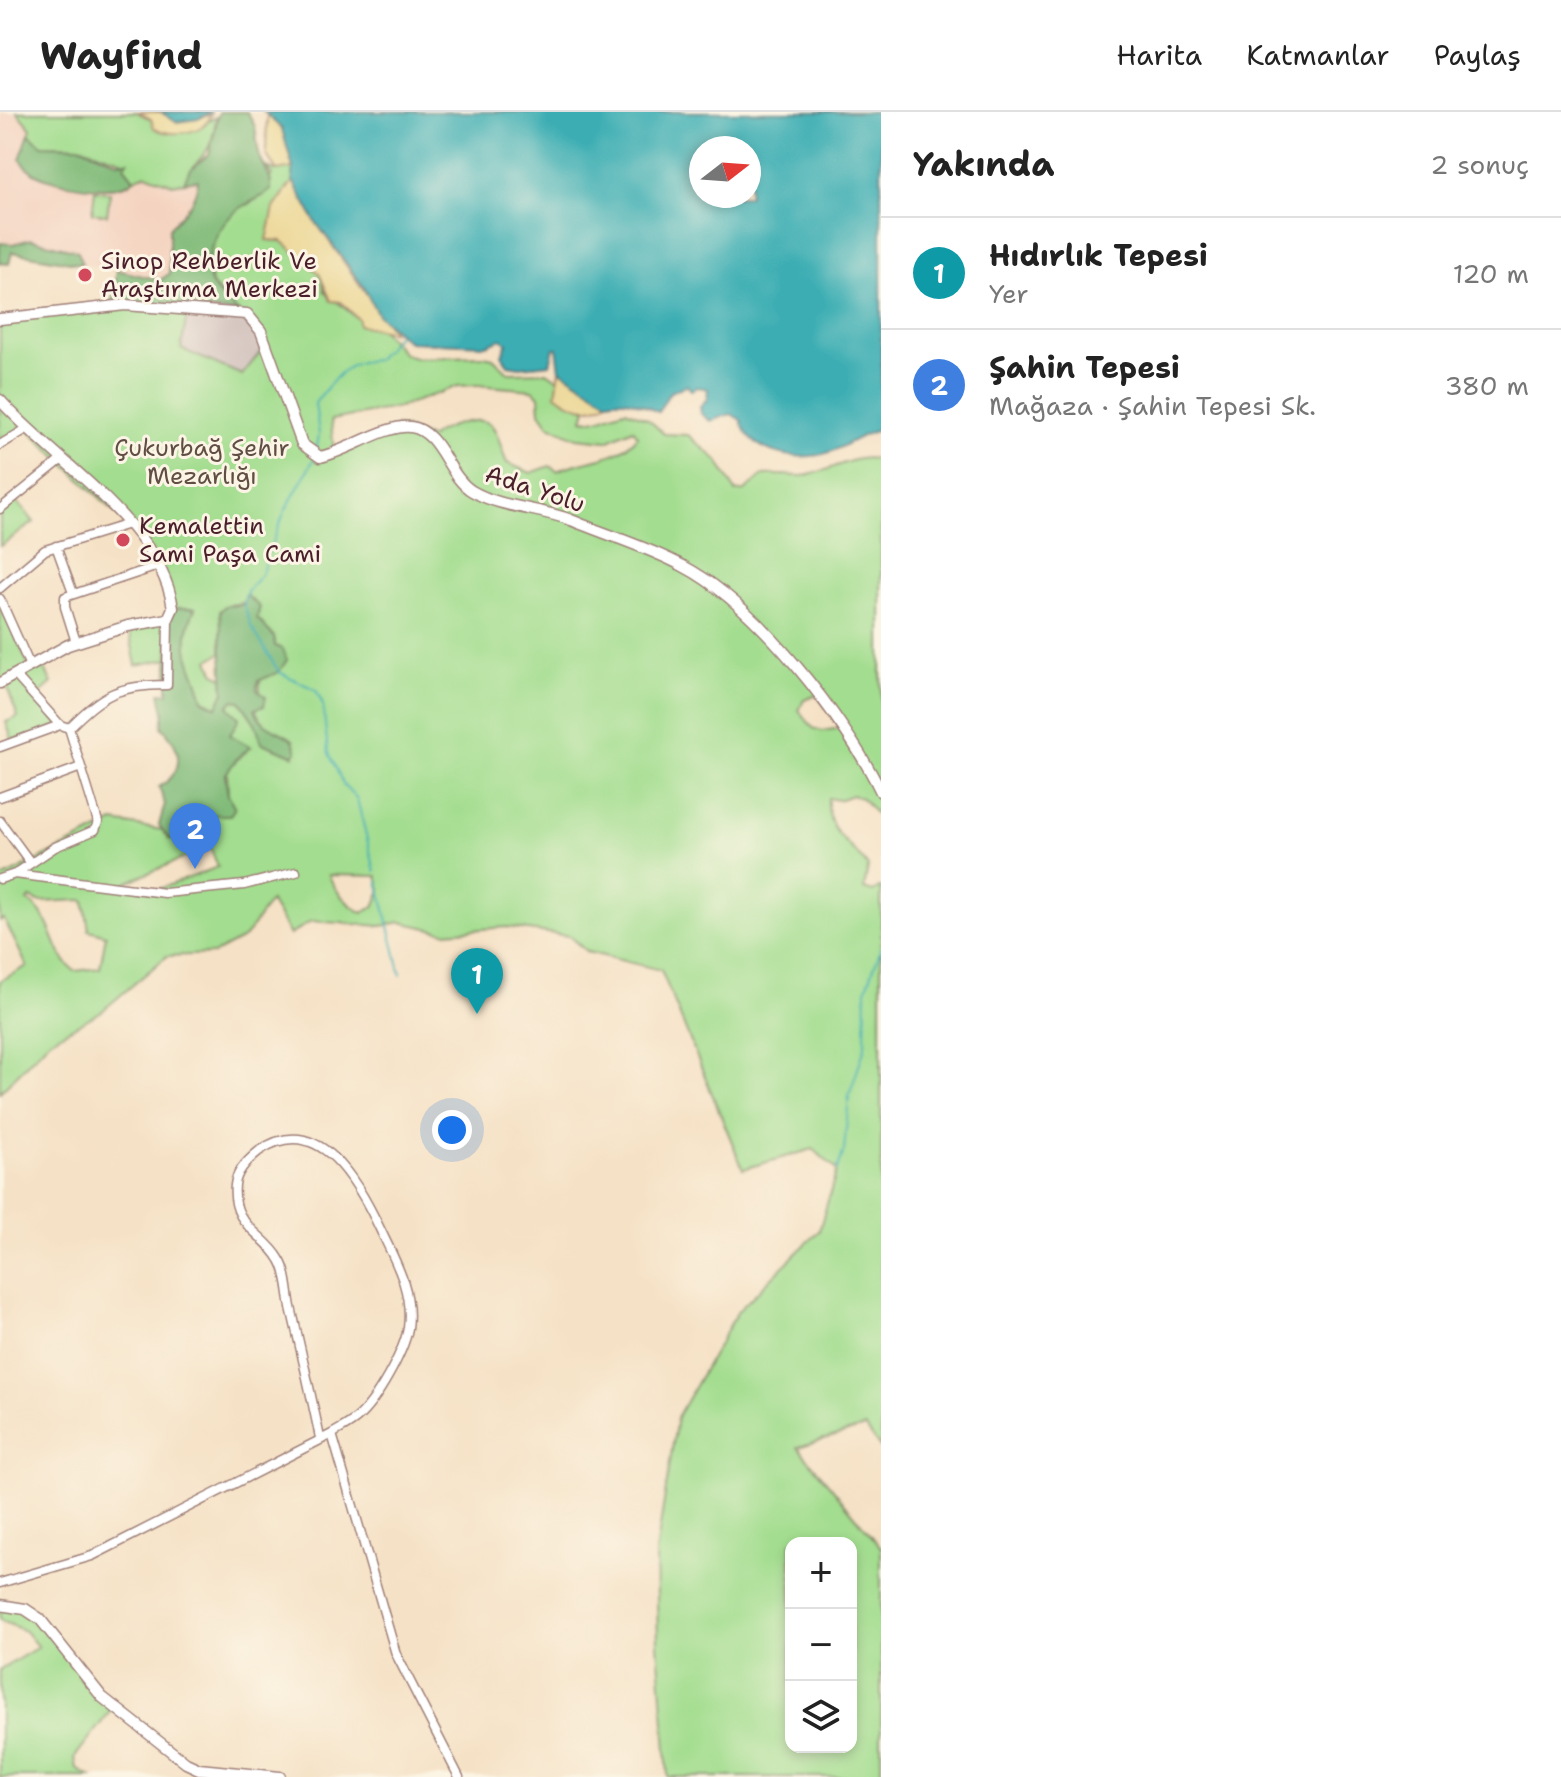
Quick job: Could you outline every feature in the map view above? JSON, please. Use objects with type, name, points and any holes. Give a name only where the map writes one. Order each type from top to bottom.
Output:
[{"type":"street","name":"Ada Yolu","points":[[0,319],[125,305],[247,314],[261,331],[302,444],[320,457],[342,452],[398,426],[416,428],[431,438],[457,478],[473,492],[496,501],[545,511],[696,573],[739,607],[774,642],[834,717],[881,792]]},
{"type":"street","points":[[0,400],[129,524],[158,566],[172,598],[172,615],[168,619],[128,626],[76,642],[30,666],[17,677],[0,683]]},
{"type":"street","points":[[0,445],[28,428]]},
{"type":"street","points":[[0,509],[61,460]]},
{"type":"street","points":[[0,588],[35,556],[56,546],[129,524]]},
{"type":"street","points":[[56,546],[73,593]]},
{"type":"street","points":[[76,642],[65,597],[158,566]]},
{"type":"street","points":[[0,599],[30,666]]},
{"type":"street","points":[[0,747],[64,727],[110,692],[136,686],[167,685],[168,619]]},
{"type":"street","points":[[0,879],[15,874],[30,862],[95,830],[98,822],[81,767],[64,727],[17,677]]},
{"type":"street","points":[[0,797],[81,767]]},
{"type":"street","points":[[0,821],[30,862]]},
{"type":"street","points":[[15,874],[165,893],[244,885],[296,872]]},
{"type":"street","points":[[0,1583],[92,1556],[332,1434],[358,1417],[375,1398],[405,1340],[406,1285],[363,1192],[342,1165],[327,1151],[309,1143],[280,1140],[253,1156],[245,1166],[235,1185],[236,1204],[243,1222],[281,1262],[320,1438]]},
{"type":"street","points":[[332,1434],[396,1654],[459,1777]]},
{"type":"street","points":[[0,1605],[25,1609],[40,1619],[102,1697],[186,1763],[199,1769],[280,1777]]},
{"type":"shaded area","points":[[0,112],[17,112],[31,129],[22,147],[33,173],[104,189],[132,183],[146,174],[164,183],[198,179],[197,192],[189,209],[176,219],[167,244],[170,261],[166,278],[12,252],[9,264],[0,263]]},
{"type":"shaded area","points":[[188,309],[239,312],[266,345],[242,376],[181,349]]},
{"type":"green space","points":[[17,112],[137,112],[151,119],[160,131],[187,132],[216,117],[208,148],[184,182],[172,184],[146,174],[134,179],[124,166],[127,162],[79,146],[42,145],[29,134],[31,129]]},
{"type":"green space","points":[[219,112],[247,112],[255,128],[259,154],[271,184],[271,190],[243,206],[225,222],[211,250],[208,270],[212,285],[239,312],[112,305],[117,270],[160,280],[169,274],[169,228],[195,195],[198,180],[184,182],[189,171],[209,154]]},
{"type":"green space","points":[[29,134],[42,145],[79,146],[117,162],[128,161],[124,166],[134,179],[126,184],[101,188],[43,177],[32,172],[20,159]]},
{"type":"green space","name":"Çukurbağ Şehir Mezarlığı","points":[[266,167],[277,171],[293,168],[293,181],[274,208],[268,240],[282,241],[293,249],[320,273],[325,292],[358,319],[383,331],[403,353],[415,358],[484,356],[493,358],[509,373],[547,372],[560,381],[564,400],[586,409],[583,419],[594,420],[626,410],[648,419],[664,434],[688,435],[718,461],[736,492],[745,491],[763,475],[801,476],[860,459],[881,460],[881,820],[862,798],[852,795],[838,800],[828,798],[828,811],[835,830],[868,867],[864,889],[873,892],[881,887],[881,1449],[865,1427],[798,1447],[881,1547],[881,1777],[668,1777],[658,1644],[656,1553],[677,1417],[738,1311],[819,1231],[837,1170],[813,1149],[743,1169],[661,970],[587,952],[569,936],[507,927],[445,932],[401,922],[382,926],[311,921],[290,935],[270,901],[245,937],[213,954],[167,956],[102,1011],[50,1040],[0,1092],[0,981],[27,966],[4,919],[0,921],[0,879],[114,822],[162,830],[169,839],[206,829],[208,820],[228,795],[227,769],[251,747],[230,735],[239,718],[228,707],[233,700],[240,701],[255,723],[262,743],[293,755],[266,726],[255,708],[264,706],[260,683],[275,643],[274,637],[256,618],[259,607],[251,601],[225,606],[221,611],[221,653],[209,660],[214,672],[223,678],[224,692],[218,707],[203,700],[187,646],[189,623],[195,608],[173,608],[140,536],[28,429],[0,445],[0,319],[107,306],[188,309],[181,349],[242,375],[266,345],[214,287],[209,266],[213,243],[225,222],[258,196],[272,175]],"holes":[[[458,386],[533,390],[539,396],[540,412],[549,425],[577,438],[607,441],[633,429],[638,436],[610,455],[557,471],[550,466],[531,473],[507,463],[494,429],[487,422],[479,421],[451,426],[431,438],[398,426],[334,453],[331,420],[400,407]],[[817,695],[841,728],[822,731],[813,728],[799,710],[804,700]],[[210,847],[218,867],[154,891],[120,885]],[[329,875],[377,876],[381,890],[374,907],[363,913],[357,910],[338,892]],[[30,898],[39,902],[84,900],[89,930],[106,935],[100,968],[75,971],[67,964],[43,917],[28,901]]]},
{"type":"green space","points":[[95,190],[110,193],[107,215],[92,213]]},
{"type":"green space","points":[[31,239],[78,251],[82,264],[12,252],[9,264],[0,263],[0,243],[13,244]]},
{"type":"green space","points":[[14,498],[34,522],[0,546],[0,509]]},
{"type":"green space","points":[[246,595],[260,607],[257,618],[274,637],[275,646],[283,649],[287,660],[279,672],[258,681],[257,690],[266,697],[264,706],[255,709],[266,725],[293,740],[297,752],[293,755],[262,743],[255,723],[240,701],[233,700],[228,707],[239,718],[230,735],[251,747],[239,756],[225,775],[228,795],[235,808],[230,815],[213,815],[193,840],[169,839],[159,825],[165,804],[159,787],[174,774],[178,759],[174,743],[162,727],[164,712],[160,693],[168,693],[168,619],[173,608],[195,608],[187,635],[188,656],[203,700],[217,707],[224,692],[220,611],[225,606],[243,605]]},
{"type":"green space","points":[[0,599],[29,666],[40,660],[52,683],[35,698],[60,725],[13,742],[6,722],[18,717],[5,682],[0,683]]},
{"type":"green space","points":[[168,619],[168,659],[136,665],[128,626]]},
{"type":"green space","points":[[0,1605],[25,1609],[114,1706],[75,1757],[77,1769],[91,1777],[0,1777],[0,1670],[38,1647],[25,1631],[0,1620]]},
{"type":"sand","points":[[137,112],[161,112],[176,122],[211,115],[207,122],[194,130],[169,133],[154,128],[151,119]]},
{"type":"sand","points":[[267,115],[282,129],[293,168],[277,171],[266,154]]},
{"type":"sand","points":[[293,181],[315,221],[393,332],[358,325],[358,319],[341,302],[331,301],[319,273],[282,241],[267,240],[274,208]]},
{"type":"sand","points":[[560,370],[608,401],[589,408],[562,399],[556,394]]},
{"type":"water","points":[[161,112],[212,112],[198,119],[176,122]]},
{"type":"water","points":[[264,112],[881,112],[881,430],[830,452],[790,456],[754,441],[741,420],[731,414],[710,421],[701,414],[700,406],[707,399],[708,389],[698,387],[691,390],[687,385],[670,392],[658,412],[628,401],[608,401],[560,370],[557,348],[554,348],[550,364],[520,367],[508,365],[502,355],[507,343],[501,339],[486,345],[409,342],[378,315],[363,286],[315,221],[293,181],[293,168],[282,129]]},
{"type":"waterway","points":[[317,447],[319,434],[315,403],[341,373],[356,363],[376,360],[398,335]]},
{"type":"waterway","points":[[268,554],[285,511],[314,459]]},
{"type":"waterway","points":[[266,561],[261,575],[247,591],[244,605],[251,626],[279,672],[316,690],[323,705],[328,751],[343,784],[357,799],[375,871]]},
{"type":"waterway","points":[[378,881],[401,975]]},
{"type":"waterway","points":[[837,1170],[844,1151],[849,1096],[865,1047],[866,990],[881,948]]},
{"type":"place","name":"Sinop Rehberlik Ve Araştırma Merkezi","points":[[85,275]]},
{"type":"place","name":"Kemalettin Sami Paşa Cami","points":[[123,540]]},
{"type":"place","name":"Şahin Tepesi","points":[[195,869]]},
{"type":"place","name":"Hıdırlık Tepesi","points":[[477,1014]]}]
